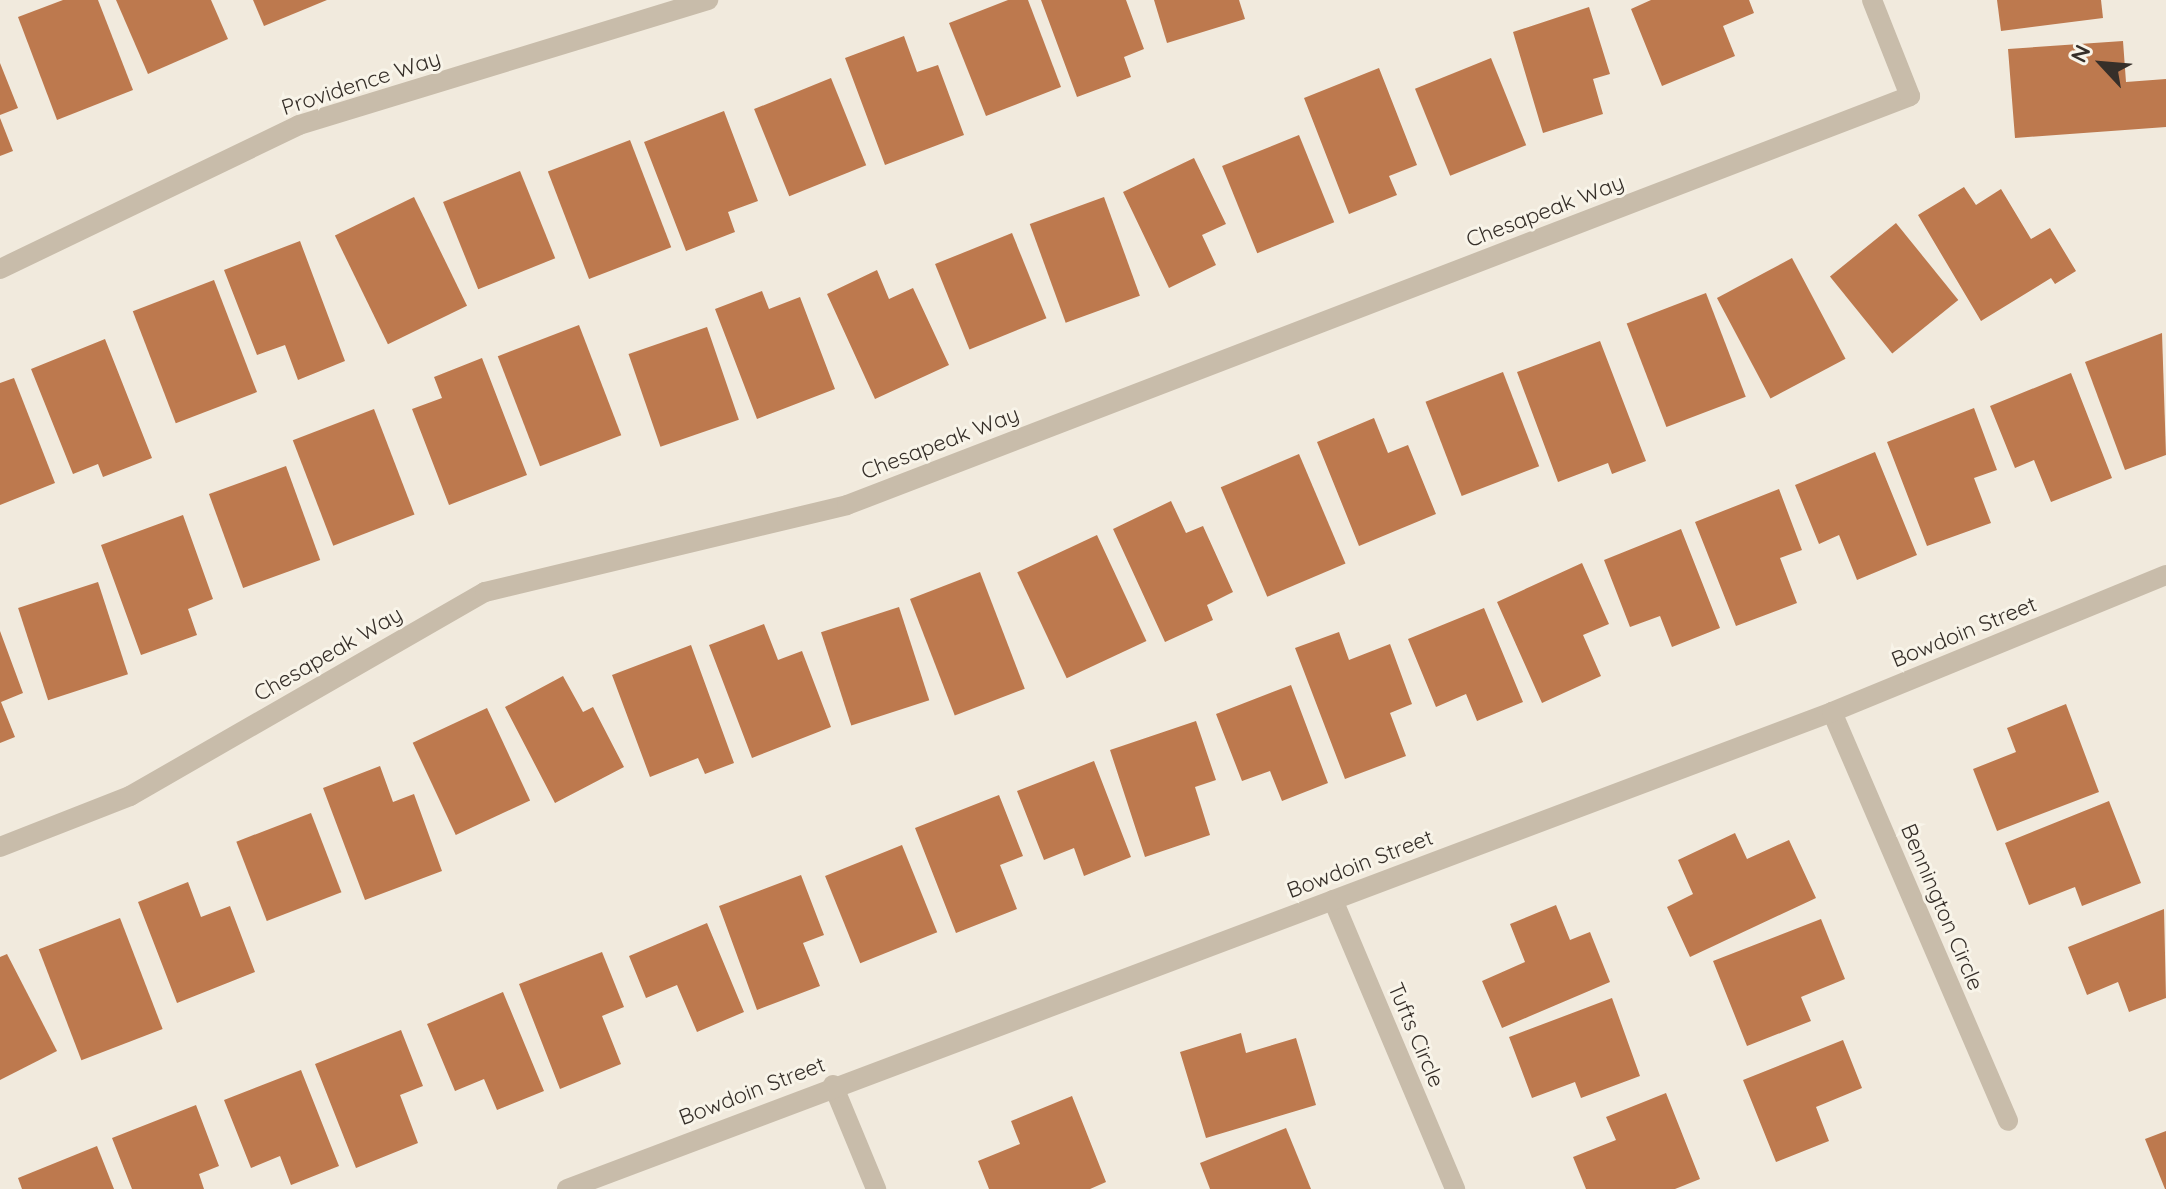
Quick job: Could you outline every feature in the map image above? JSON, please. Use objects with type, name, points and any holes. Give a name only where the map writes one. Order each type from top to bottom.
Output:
[{"type":"street","name":"Providence Way","points":[[0,269],[299,125],[708,0]]},
{"type":"street","name":"Chesapeak Way","points":[[0,847],[130,796],[485,592],[847,505],[1910,96],[1872,0]]},
{"type":"street","name":"Bowdoin Street","points":[[567,1189],[833,1085],[1832,712],[2166,575]]},
{"type":"street","name":"Bennington Circle","points":[[1832,712],[2008,1121]]},
{"type":"street","name":"Tufts Circle","points":[[1333,900],[1455,1189]]},
{"type":"street","points":[[833,1085],[876,1189]]},
{"type":"building","points":[[63,0],[98,0],[133,90],[57,120],[18,17]]},
{"type":"building","points":[[116,0],[211,0],[228,39],[148,74]]},
{"type":"building","points":[[253,0],[327,0],[264,26]]},
{"type":"building","points":[[1008,0],[1028,0],[1061,87],[986,116],[949,23]]},
{"type":"building","points":[[1041,0],[1126,0],[1144,49],[1124,57],[1131,77],[1077,97]]},
{"type":"building","points":[[1154,0],[1239,0],[1245,19],[1167,43]]},
{"type":"building","points":[[1651,0],[1749,0],[1754,13],[1723,26],[1735,56],[1662,86],[1631,9]]},
{"type":"building","points":[[1997,0],[2101,0],[2103,18],[2001,31]]},
{"type":"building","points":[[1589,7],[1610,74],[1593,79],[1603,114],[1543,133],[1513,32]]},
{"type":"building","points":[[904,36],[917,72],[938,65],[964,135],[885,165],[845,58]]},
{"type":"building","points":[[2123,41],[2126,82],[2166,79],[2166,127],[2015,138],[2008,49]]},
{"type":"building","points":[[1491,58],[1526,145],[1450,176],[1415,89]]},
{"type":"building","points":[[0,63],[18,108],[0,115]]},
{"type":"building","points":[[1379,68],[1417,165],[1389,176],[1397,195],[1349,214],[1304,98]]},
{"type":"building","points":[[831,78],[866,165],[789,196],[754,109]]},
{"type":"building","points":[[724,111],[758,201],[728,212],[735,232],[686,251],[644,142]]},
{"type":"building","points":[[0,118],[13,151],[0,156]]},
{"type":"building","points":[[1299,135],[1334,222],[1257,253],[1222,166]]},
{"type":"building","points":[[630,140],[671,247],[589,279],[548,172]]},
{"type":"building","points":[[1194,158],[1226,224],[1202,235],[1216,265],[1169,288],[1123,192]]},
{"type":"building","points":[[520,171],[555,258],[478,289],[443,202]]},
{"type":"building","points":[[1964,187],[1976,205],[2001,189],[2031,239],[2050,228],[2076,271],[2055,284],[2051,278],[1981,321],[1918,215]]},
{"type":"building","points":[[414,197],[467,306],[388,344],[335,236]]},
{"type":"building","points":[[1104,197],[1140,296],[1066,323],[1030,224]]},
{"type":"building","points":[[1896,223],[1958,300],[1892,353],[1830,276]]},
{"type":"building","points":[[1012,233],[1046,318],[970,349],[935,264]]},
{"type":"building","points":[[300,241],[345,361],[298,380],[285,345],[257,355],[224,270]]},
{"type":"building","points":[[1792,258],[1846,359],[1770,399],[1717,298]]},
{"type":"building","points":[[877,270],[889,299],[913,288],[949,365],[875,399],[827,294]]},
{"type":"building","points":[[214,280],[257,392],[176,423],[133,311]]},
{"type":"building","points":[[762,291],[769,309],[800,297],[835,389],[757,419],[715,309]]},
{"type":"building","points":[[1706,293],[1746,397],[1666,427],[1627,323]]},
{"type":"building","points":[[579,325],[621,435],[540,466],[498,356]]},
{"type":"building","points":[[707,327],[739,420],[660,447],[629,354]]},
{"type":"building","points":[[2162,333],[2166,455],[2125,470],[2085,362]]},
{"type":"building","points":[[105,339],[152,458],[103,477],[98,464],[73,474],[31,369]]},
{"type":"building","points":[[1600,341],[1646,461],[1612,474],[1608,463],[1558,482],[1517,372]]},
{"type":"building","points":[[482,358],[527,475],[449,505],[412,409],[442,398],[434,377]]},
{"type":"building","points":[[1503,372],[1539,466],[1462,496],[1426,402]]},
{"type":"building","points":[[2071,373],[2112,478],[2051,502],[2034,460],[2015,468],[1990,406]]},
{"type":"building","points":[[14,378],[55,483],[0,505],[0,383]]},
{"type":"building","points":[[1974,408],[1997,470],[1974,478],[1991,523],[1927,546],[1887,442]]},
{"type":"building","points":[[374,409],[414,514],[333,546],[293,440]]},
{"type":"building","points":[[1374,418],[1388,453],[1408,445],[1436,514],[1359,546],[1317,442]]},
{"type":"building","points":[[1875,452],[1917,555],[1857,580],[1839,535],[1819,544],[1795,485]]},
{"type":"building","points":[[1299,454],[1345,564],[1267,597],[1221,487]]},
{"type":"building","points":[[286,466],[320,560],[243,588],[209,494]]},
{"type":"building","points":[[1779,489],[1802,550],[1780,558],[1797,603],[1736,626],[1695,522]]},
{"type":"building","points":[[1171,501],[1186,533],[1203,526],[1233,592],[1207,605],[1213,620],[1165,642],[1113,529]]},
{"type":"building","points":[[183,515],[213,599],[188,609],[197,635],[141,655],[101,545]]},
{"type":"building","points":[[1681,529],[1720,628],[1672,647],[1660,616],[1630,627],[1604,560]]},
{"type":"building","points":[[1097,535],[1146,641],[1067,678],[1017,572]]},
{"type":"building","points":[[1582,563],[1609,624],[1583,635],[1601,676],[1542,703],[1497,602]]},
{"type":"building","points":[[980,572],[1025,689],[955,716],[910,599]]},
{"type":"building","points":[[98,582],[128,674],[48,700],[18,608]]},
{"type":"building","points":[[899,607],[929,700],[851,726],[821,632]]},
{"type":"building","points":[[1484,608],[1523,702],[1477,721],[1466,694],[1436,707],[1408,639]]},
{"type":"building","points":[[764,624],[778,660],[802,651],[831,727],[752,758],[709,645]]},
{"type":"building","points":[[0,631],[23,693],[1,702],[15,737],[0,743]]},
{"type":"building","points":[[1339,632],[1349,660],[1390,644],[1412,704],[1390,713],[1406,756],[1345,779],[1295,648]]},
{"type":"building","points":[[691,645],[734,763],[705,774],[698,758],[650,777],[612,675]]},
{"type":"building","points":[[563,676],[583,712],[593,707],[624,767],[555,803],[505,707]]},
{"type":"building","points":[[1291,685],[1328,783],[1282,801],[1270,771],[1242,781],[1216,714]]},
{"type":"building","points":[[2066,704],[2099,792],[1997,831],[1973,769],[2016,752],[2007,728]]},
{"type":"building","points":[[487,708],[530,800],[456,835],[413,743]]},
{"type":"building","points":[[1196,721],[1216,780],[1195,787],[1210,835],[1145,857],[1110,750]]},
{"type":"building","points":[[1094,761],[1131,857],[1084,876],[1074,848],[1044,860],[1017,791]]},
{"type":"building","points":[[380,766],[393,802],[414,794],[442,871],[365,900],[323,788]]},
{"type":"building","points":[[999,795],[1023,856],[1000,865],[1017,909],[956,933],[915,828]]},
{"type":"building","points":[[2109,801],[2141,883],[2082,906],[2075,887],[2029,905],[2005,843]]},
{"type":"building","points":[[311,813],[341,892],[267,921],[236,842]]},
{"type":"building","points":[[1735,833],[1747,859],[1789,840],[1816,898],[1690,957],[1667,907],[1693,894],[1678,860]]},
{"type":"building","points":[[902,845],[937,932],[860,963],[825,876]]},
{"type":"building","points":[[801,875],[824,935],[803,943],[820,986],[757,1010],[719,906]]},
{"type":"building","points":[[188,882],[201,917],[230,906],[255,972],[177,1003],[138,902]]},
{"type":"building","points":[[1556,905],[1570,940],[1590,932],[1610,982],[1502,1028],[1482,981],[1525,962],[1510,924]]},
{"type":"building","points":[[2164,909],[2166,998],[2129,1012],[2118,982],[2087,995],[2068,947]]},
{"type":"building","points":[[120,918],[163,1029],[81,1060],[39,949]]},
{"type":"building","points":[[1821,919],[1845,979],[1801,997],[1811,1021],[1747,1046],[1713,961]]},
{"type":"building","points":[[707,923],[744,1012],[697,1032],[677,985],[646,998],[629,956]]},
{"type":"building","points":[[602,952],[624,1007],[602,1016],[621,1064],[560,1089],[519,984]]},
{"type":"building","points":[[7,954],[57,1051],[0,1080],[0,957]]},
{"type":"building","points":[[503,992],[544,1091],[497,1110],[484,1079],[455,1091],[427,1024]]},
{"type":"building","points":[[1612,998],[1640,1076],[1581,1098],[1575,1082],[1532,1098],[1509,1037]]},
{"type":"building","points":[[401,1030],[423,1086],[400,1095],[418,1143],[356,1168],[315,1064]]},
{"type":"building","points":[[1241,1033],[1246,1053],[1296,1038],[1316,1105],[1206,1138],[1180,1052]]},
{"type":"building","points":[[1843,1040],[1862,1088],[1816,1107],[1829,1141],[1776,1162],[1743,1080]]},
{"type":"building","points":[[301,1070],[339,1166],[291,1185],[280,1156],[251,1168],[224,1100]]},
{"type":"building","points":[[1666,1093],[1700,1179],[1675,1189],[1586,1189],[1573,1157],[1616,1140],[1606,1117]]},
{"type":"building","points":[[1072,1096],[1106,1182],[1090,1189],[989,1189],[978,1161],[1020,1144],[1011,1121]]},
{"type":"building","points":[[196,1105],[219,1166],[199,1174],[204,1189],[132,1189],[112,1138]]},
{"type":"building","points":[[1286,1128],[1311,1189],[1210,1189],[1200,1163]]},
{"type":"building","points":[[2166,1131],[2166,1189],[2165,1189],[2145,1139]]},
{"type":"building","points":[[97,1146],[114,1189],[22,1189],[18,1178]]}]
